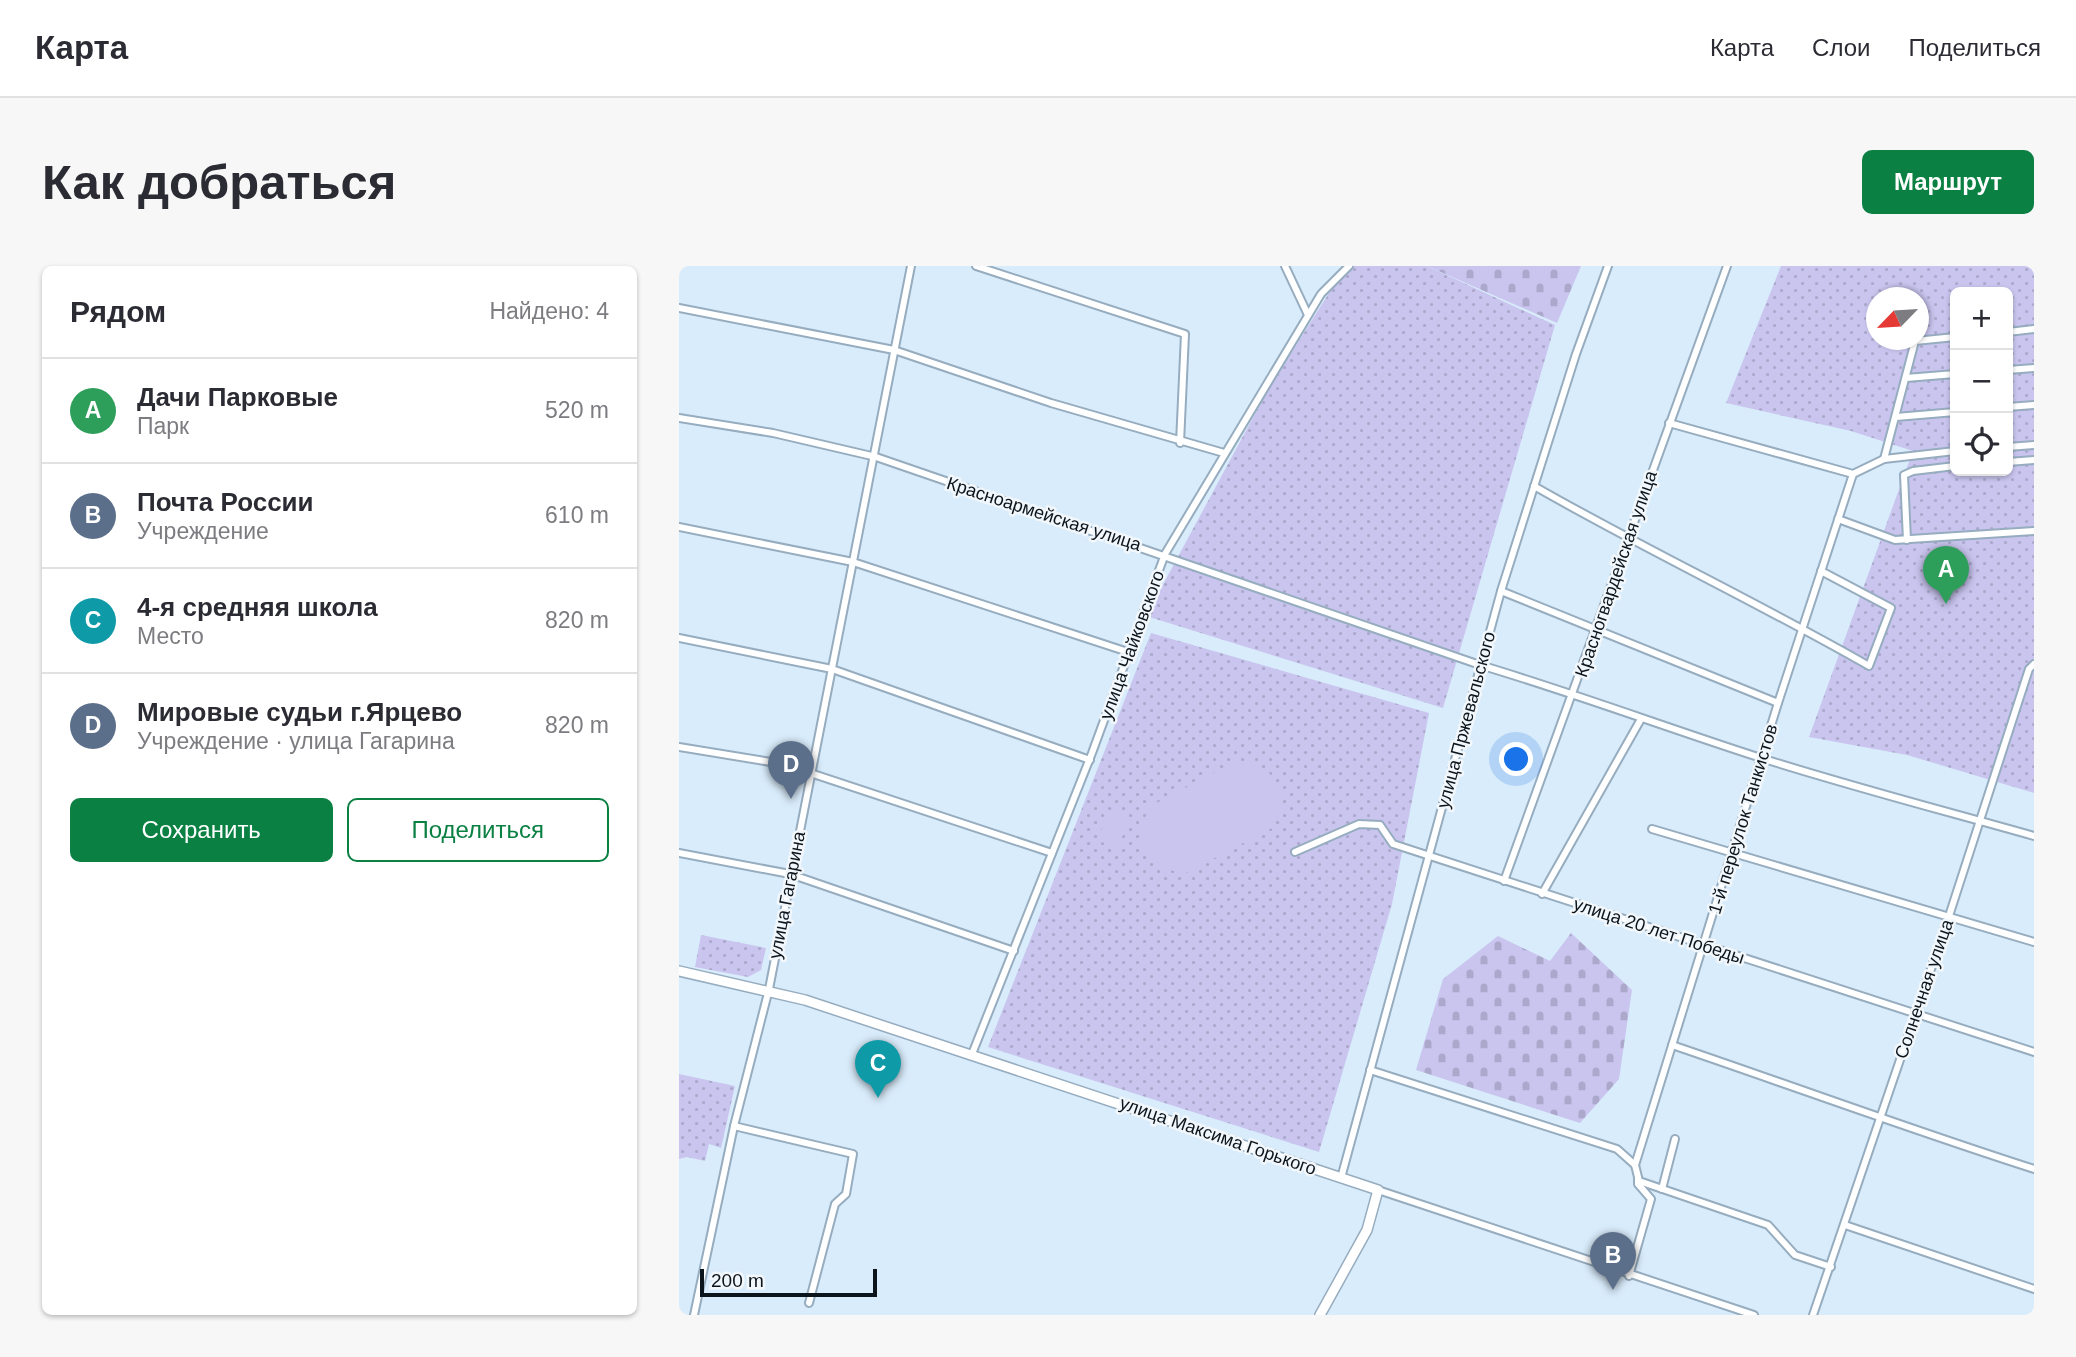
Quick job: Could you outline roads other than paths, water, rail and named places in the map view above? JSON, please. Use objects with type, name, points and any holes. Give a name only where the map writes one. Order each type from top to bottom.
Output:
[{"type":"street","name":"улица Гагарина","points":[[694,1315],[734,1126],[769,989],[911,266]]},
{"type":"street","points":[[976,266],[1185,334],[1179,443]]},
{"type":"street","points":[[1285,266],[1308,315]]},
{"type":"street","name":"улица Чайковского","points":[[972,1054],[1090,761],[1165,554],[1321,294],[1349,266]]},
{"type":"street","name":"улица Пржевальского","points":[[1341,1178],[1501,591],[1608,266]]},
{"type":"street","name":"Красногвардейская улица","points":[[1504,881],[1727,266]]},
{"type":"street","points":[[679,308],[894,350],[1179,443],[1224,453]]},
{"type":"street","points":[[2013,331],[2034,329]]},
{"type":"street","points":[[1884,459],[1915,341],[1950,338]]},
{"type":"street","points":[[2013,370],[2034,368]]},
{"type":"street","points":[[1906,378],[1950,374]]},
{"type":"street","points":[[2013,407],[2034,405]]},
{"type":"street","points":[[1896,417],[1950,412]]},
{"type":"street","name":"Красноармейская улица","points":[[679,418],[773,433],[872,456],[1165,554],[1480,665],[1574,693],[1641,719],[1762,758],[2034,836]]},
{"type":"street","points":[[1669,423],[1853,474],[1884,459],[1950,452]]},
{"type":"street","points":[[2013,447],[2034,445]]},
{"type":"street","points":[[2013,462],[2034,460]]},
{"type":"street","points":[[1907,540],[1905,475],[1950,467]]},
{"type":"street","name":"1-й переулок Танкистов","points":[[1635,1165],[1734,854],[1778,704],[1853,474]]},
{"type":"street","points":[[1534,486],[1626,539],[1802,628],[1869,666],[1891,608],[1821,571]]},
{"type":"street","points":[[1838,519],[1895,540],[2034,531]]},
{"type":"street","points":[[679,527],[853,562],[1131,653]]},
{"type":"street","points":[[1501,591],[1778,704]]},
{"type":"street","points":[[679,638],[832,669],[1090,761]]},
{"type":"street","name":"Солнечная улица","points":[[1813,1315],[1917,1014],[2029,669],[2034,664]]},
{"type":"street","points":[[1542,894],[1641,719]]},
{"type":"street","points":[[679,747],[783,764],[1052,853]]},
{"type":"street","name":"улица 20 лет Победы","points":[[1295,852],[1359,824],[1380,825],[1393,844],[2034,1052]]},
{"type":"street","points":[[1652,829],[2034,942]]},
{"type":"street","points":[[679,853],[790,874],[1014,951]]},
{"type":"street","name":"улица Максима Горького","points":[[679,971],[769,989],[972,1054],[1629,1276],[1753,1315]]},
{"type":"street","points":[[1672,1045],[1821,1096],[1880,1120],[2034,1169]]},
{"type":"street","points":[[1370,1070],[1617,1149],[1635,1165],[1638,1184],[1651,1199],[1629,1276]]},
{"type":"street","points":[[734,1126],[810,1147],[853,1154],[846,1194],[835,1204],[809,1303]]},
{"type":"street","points":[[1662,1189],[1675,1139]]},
{"type":"street","points":[[1638,1179],[1768,1225],[1795,1255],[1831,1267]]},
{"type":"street","points":[[1320,1315],[1367,1230],[1378,1190]]},
{"type":"street","points":[[1845,1225],[2034,1289]]},
{"type":"place","name":"Дачи Парковые","points":[[1946,604]]},
{"type":"place","name":"Мировые судьи г.Ярцево","points":[[791,799]]},
{"type":"place","name":"4-я средняя школа","points":[[878,1098]]},
{"type":"place","name":"Почта России","points":[[1613,1290]]}]
